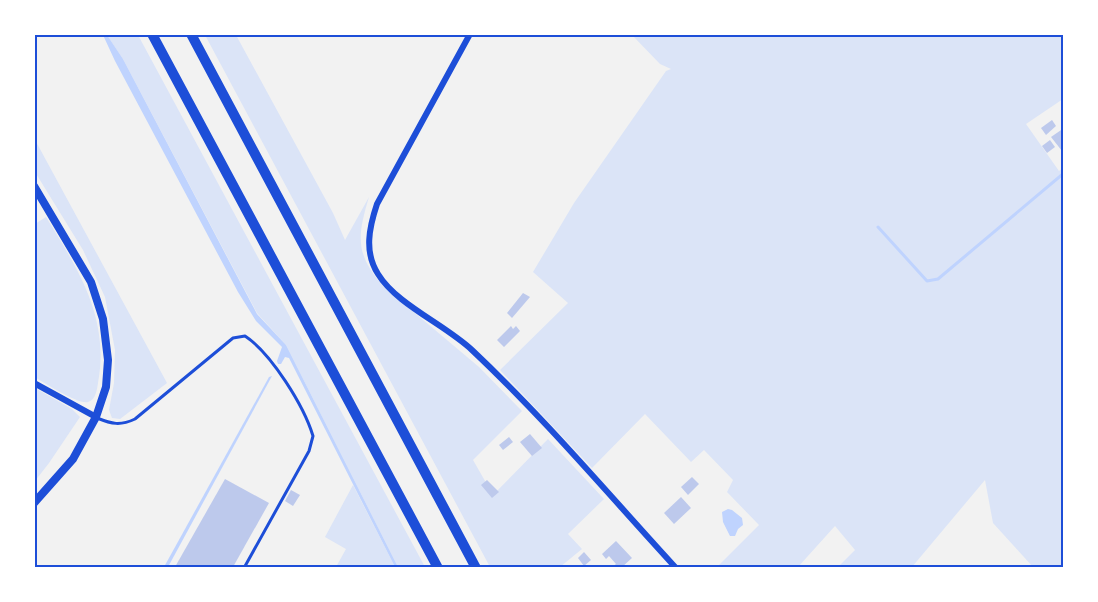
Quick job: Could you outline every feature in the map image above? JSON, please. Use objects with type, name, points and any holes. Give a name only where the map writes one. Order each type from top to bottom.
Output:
[{"type":"highway","points":[[152,34],[438,567]]},
{"type":"highway","points":[[191,34],[476,567]]},
{"type":"street","points":[[470,34],[377,204],[369,234],[374,266],[380,277],[395,294],[463,342],[512,388],[676,567]]},
{"type":"street","points":[[34,186],[91,282],[103,319],[108,360],[106,387],[96,417],[73,459],[34,503]]},
{"type":"street","points":[[34,383],[96,417]]},
{"type":"lane","points":[[96,417],[113,424],[125,424],[135,419],[233,338],[245,336],[255,343],[284,378],[313,436],[309,451],[244,567]]},
{"type":"shaded area","points":[[107,35],[138,35],[425,567],[398,567],[286,345],[257,313],[123,59]]},
{"type":"shaded area","points":[[205,35],[236,35],[333,213],[345,240],[369,197],[362,223],[361,245],[368,265],[384,287],[479,367],[522,411],[473,460],[493,495],[548,439],[604,499],[568,534],[582,549],[560,567],[490,567]]},
{"type":"shaded area","points":[[632,35],[1063,35],[1063,99],[1026,124],[1059,171],[1063,168],[1062,567],[1033,567],[993,523],[985,480],[912,567],[838,567],[855,550],[835,526],[798,567],[717,567],[759,525],[727,492],[733,480],[704,450],[691,462],[645,414],[592,468],[500,370],[568,303],[533,272],[574,203],[666,71],[671,69],[660,64]]},
{"type":"shaded area","points":[[34,138],[167,383],[120,419],[112,418],[109,410],[114,383],[115,350],[105,297],[83,250],[35,172]]},
{"type":"shaded area","points":[[46,217],[80,275],[95,316],[101,359],[97,391],[93,399],[88,402],[70,397],[35,377],[35,224]]},
{"type":"shaded area","points":[[35,388],[72,409],[80,417],[35,481]]},
{"type":"shaded area","points":[[353,485],[395,567],[336,567],[346,549],[325,537]]},
{"type":"water","points":[[103,35],[107,35],[123,59],[257,314],[286,345],[398,567],[395,567],[289,358],[285,357],[281,364],[278,364],[282,347],[256,321],[238,292]]},
{"type":"water","points":[[272,376],[168,567],[164,567],[269,377]]},
{"type":"water","points":[[728,509],[742,518],[743,525],[735,536],[730,536],[723,522],[722,512]]},
{"type":"building","points":[[1052,120],[1056,126],[1046,135],[1041,128]]},
{"type":"building","points":[[1064,128],[1064,150],[1062,151],[1051,137]]},
{"type":"building","points":[[1050,140],[1055,147],[1047,153],[1042,146]]},
{"type":"building","points":[[523,293],[530,297],[512,318],[507,313]]},
{"type":"building","points":[[511,326],[513,329],[516,326],[520,331],[504,347],[497,340]]},
{"type":"building","points":[[530,434],[542,448],[532,456],[520,442]]},
{"type":"building","points":[[509,437],[513,442],[503,450],[499,445]]},
{"type":"building","points":[[692,477],[699,484],[688,495],[681,487]]},
{"type":"building","points":[[225,479],[269,503],[233,567],[175,567]]},
{"type":"building","points":[[487,480],[499,492],[492,498],[481,485]]},
{"type":"building","points":[[291,490],[300,495],[293,506],[285,501]]},
{"type":"building","points":[[681,497],[691,508],[674,524],[664,513]]},
{"type":"building","points":[[616,541],[632,558],[622,567],[612,567],[616,564],[609,556],[606,559],[602,554]]},
{"type":"building","points":[[584,552],[591,560],[584,566],[578,558]]},
{"type":"waterway","points":[[878,227],[927,281],[938,279],[1064,173]]}]
